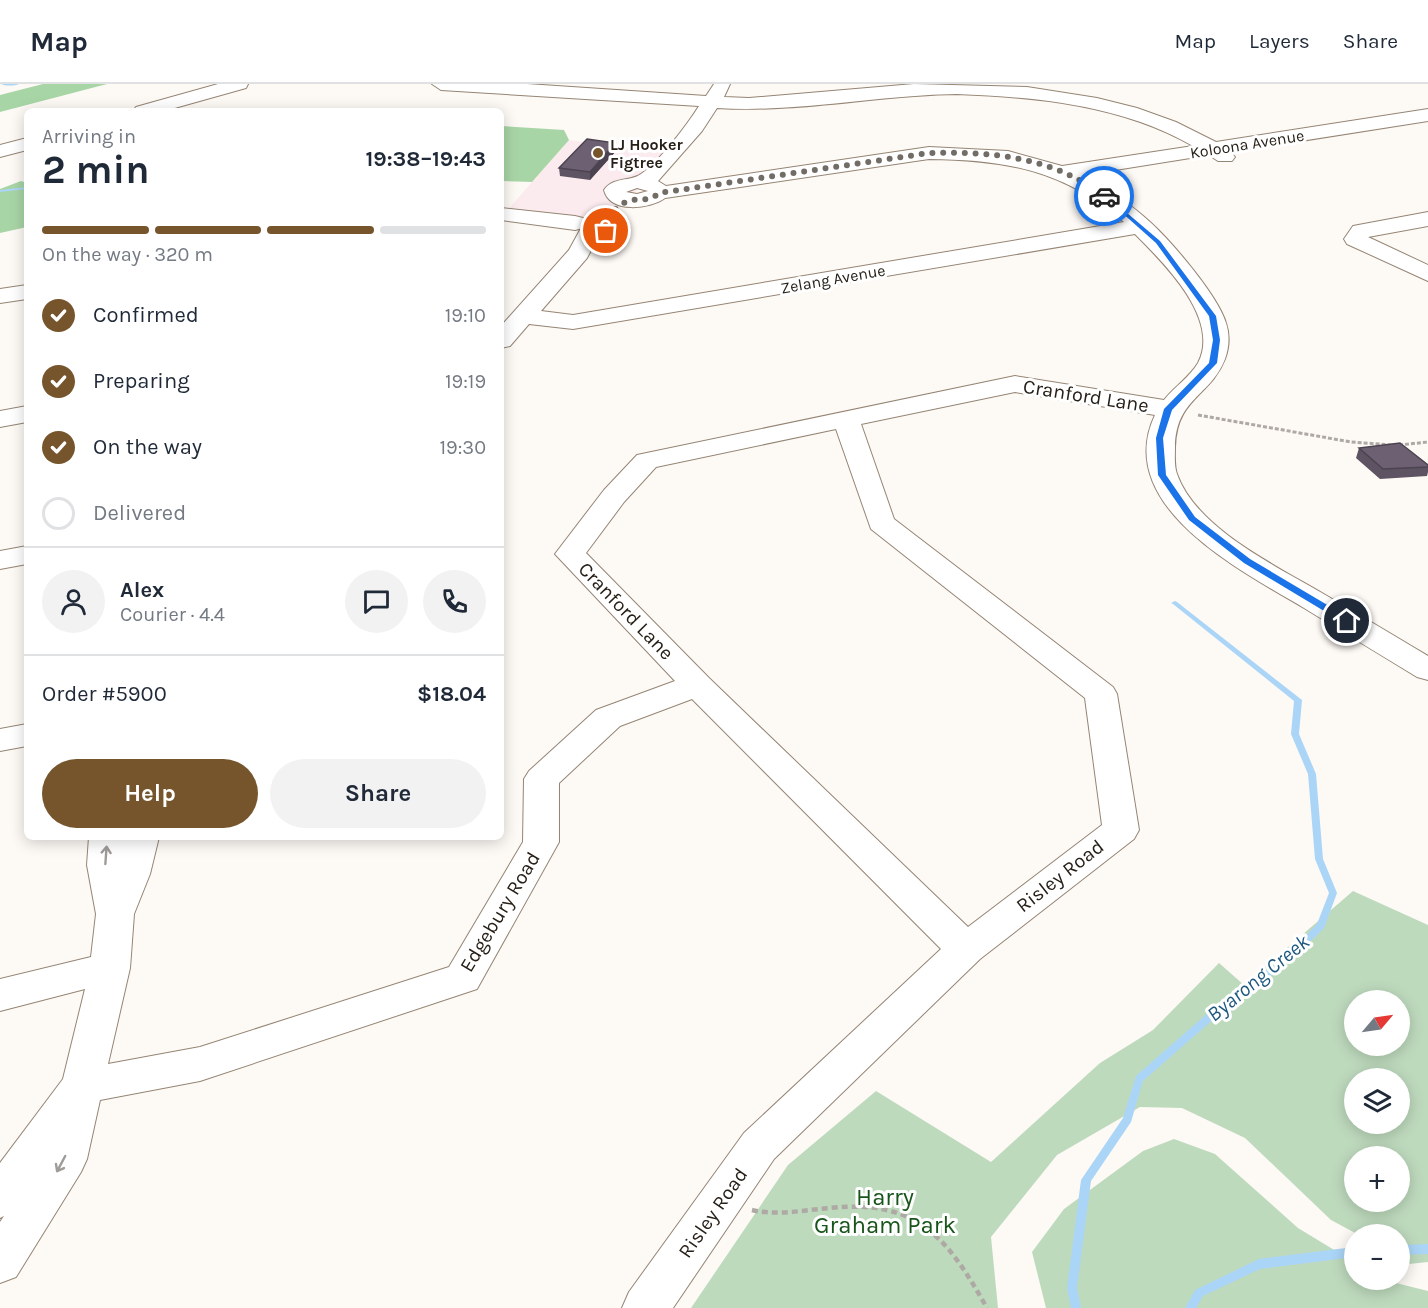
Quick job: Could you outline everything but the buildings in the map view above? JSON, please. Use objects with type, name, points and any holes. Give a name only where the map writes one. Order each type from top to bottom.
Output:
[{"type":"street","points":[[154,108],[239,84]]},
{"type":"street","points":[[441,84],[532,87],[713,102],[791,104],[913,89],[1013,93],[1072,100],[1134,113],[1181,131],[1219,153]]},
{"type":"street","points":[[652,188],[713,102],[723,84]]},
{"type":"street","name":"Koloona Avenue","points":[[1401,124],[1428,115]]},
{"type":"street","name":"Koloona Avenue","points":[[1073,176],[1401,124],[1428,124]]},
{"type":"street","points":[[0,151],[24,145]]},
{"type":"street","points":[[504,337],[579,253],[597,224],[630,200],[617,196],[615,190],[622,184],[652,188],[929,153],[969,152],[1025,159],[1073,176],[1142,226],[1158,242],[1213,316],[1216,340],[1213,363],[1168,409],[1160,438],[1162,475],[1192,518],[1247,561],[1428,669]]},
{"type":"street","points":[[504,214],[597,224]]},
{"type":"street","points":[[504,223],[537,218]]},
{"type":"street","points":[[1428,219],[1361,231],[1355,239],[1428,274]]},
{"type":"street","name":"Zelang Avenue","points":[[523,316],[573,322],[1142,226]]},
{"type":"street","points":[[0,282],[24,278]]},
{"type":"street","points":[[0,296],[24,292]]},
{"type":"street","name":"Cranford Lane","points":[[966,949],[697,685],[570,554],[614,496],[647,461],[1015,384],[1168,409]]},
{"type":"street","points":[[0,419],[24,415]]},
{"type":"street","name":"Risley Road","points":[[646,1308],[759,1146],[966,949],[1121,830],[1101,694],[881,523],[846,419]]},
{"type":"street","points":[[0,560],[24,556]]},
{"type":"street","name":"Edgebury Road","points":[[80,1087],[200,1064],[463,978],[541,842],[542,779],[608,718],[697,685]]},
{"type":"street","points":[[0,740],[24,736]]},
{"type":"street","points":[[107,840],[105,865],[115,914]]},
{"type":"street","points":[[0,1262],[65,1159],[80,1087],[110,968],[115,914],[131,874],[140,840]]},
{"type":"street","points":[[0,995],[110,968]]},
{"type":"street","points":[[0,1198],[80,1087]]},
{"type":"path","points":[[1168,409],[1351,442],[1401,445],[1428,442]]},
{"type":"path","points":[[722,1200],[766,1214],[844,1207],[889,1209],[916,1221],[945,1242],[987,1308]]},
{"type":"shaded area","points":[[569,140],[664,153],[630,200],[603,219],[578,221],[504,214]]},
{"type":"green space","points":[[43,84],[107,84],[0,112],[0,95]]},
{"type":"green space","points":[[504,126],[564,130],[569,140],[532,182],[504,181]]},
{"type":"green space","points":[[24,182],[24,228],[0,233],[0,189]]},
{"type":"green space","name":"Harry Graham Park","points":[[1353,891],[1428,925],[1428,1262],[1410,1264],[1410,1224],[1344,1224],[1344,1227],[1331,1220],[1245,1138],[1182,1108],[1140,1107],[1057,1155],[991,1237],[998,1308],[691,1308],[788,1165],[876,1091],[991,1162],[1100,1063],[1153,1030],[1219,963],[1244,985]]},
{"type":"green space","points":[[1174,1139],[1215,1154],[1298,1228],[1344,1256],[1344,1290],[1410,1290],[1410,1286],[1428,1291],[1428,1308],[1046,1308],[1032,1252],[1064,1209],[1143,1151]]},
{"type":"waterway","points":[[3,84],[17,84]]},
{"type":"waterway","points":[[0,191],[24,188]]},
{"type":"waterway","name":"Byarong Creek","points":[[1076,1308],[1072,1288],[1086,1180],[1128,1119],[1139,1079],[1213,1014],[1290,957],[1321,926],[1333,893],[1319,859],[1312,774],[1295,734],[1298,700],[1175,603]]},
{"type":"waterway","name":"Byarong Creek","points":[[1410,1250],[1428,1249]]},
{"type":"waterway","name":"Byarong Creek","points":[[1190,1308],[1199,1293],[1259,1264],[1344,1253]]},
{"type":"way so far","points":[[606,231],[610,225],[603,219],[630,200],[645,200],[659,193],[929,153],[969,152],[1025,159],[1065,172],[1104,196]]},
{"type":"place","name":"LJ Hooker Figtree","points":[[598,153]]},
{"type":"route","points":[[1104,196],[1142,226],[1158,242],[1213,316],[1216,340],[1213,363],[1168,409],[1160,438],[1162,475],[1192,518],[1247,561],[1347,621]]}]
